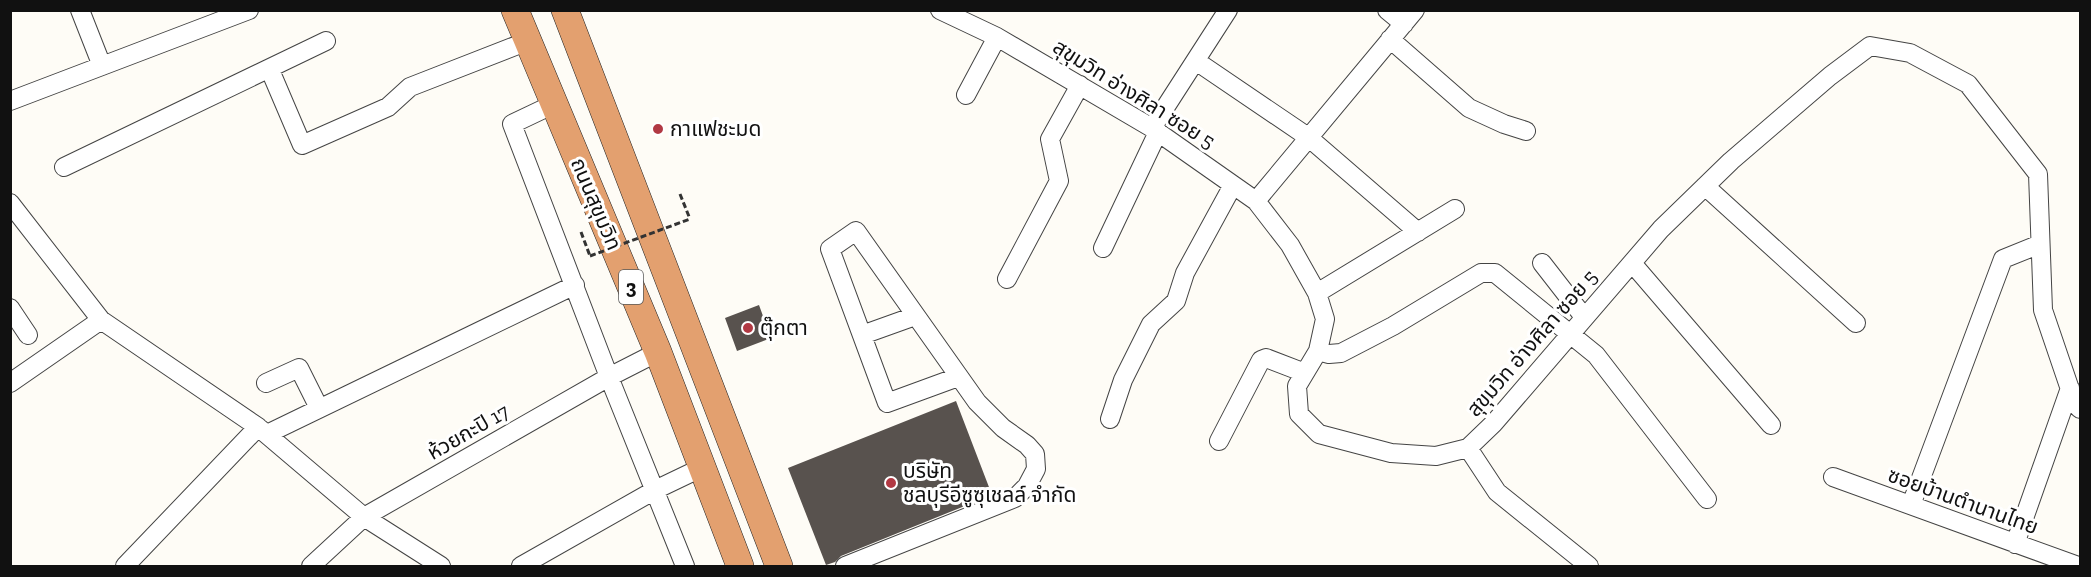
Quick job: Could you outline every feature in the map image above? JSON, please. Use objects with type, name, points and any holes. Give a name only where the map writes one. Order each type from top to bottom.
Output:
[{"type":"highway","name":"ถนนสุขุมวิท","points":[[515,10],[658,352],[740,567]]},
{"type":"highway","name":"ถนนสุขุมวิท","points":[[565,10],[779,567]]},
{"type":"street","points":[[80,10],[102,66]]},
{"type":"street","points":[[10,101],[249,10]]},
{"type":"street","points":[[1103,248],[1155,130],[1228,10]]},
{"type":"street","points":[[1256,201],[1409,17],[1387,10]]},
{"type":"street","name":"สุขุมวิท อ่างศิลา ซอย 5","points":[[944,11],[997,37],[1155,130],[1256,201],[1290,245],[1317,293],[1325,319],[1318,351],[1297,387],[1299,414],[1319,434],[1391,453],[1436,456],[1468,448],[1494,423],[1661,229],[1731,161],[1830,76],[1870,46],[1910,53],[1968,84],[2038,174],[2043,310],[2075,404],[2080,409]]},
{"type":"street","points":[[966,95],[997,37]]},
{"type":"street","points":[[1390,39],[1469,108],[1503,124],[1526,131]]},
{"type":"street","points":[[64,167],[270,70],[326,41]]},
{"type":"street","points":[[270,70],[302,145],[388,107],[410,87],[528,41]]},
{"type":"street","points":[[1196,61],[1308,137],[1418,232]]},
{"type":"street","points":[[1007,279],[1059,181],[1050,139],[1080,85]]},
{"type":"street","points":[[554,104],[512,124],[685,567]]},
{"type":"street","points":[[1110,419],[1123,380],[1151,324],[1176,301],[1185,273],[1233,185]]},
{"type":"street","points":[[1705,186],[1856,323]]},
{"type":"street","points":[[10,203],[100,320],[263,431],[364,518],[441,567]]},
{"type":"street","points":[[1317,293],[1455,209]]},
{"type":"street","points":[[845,567],[1015,498],[1027,486],[1036,470],[1035,454],[983,409],[856,231],[830,249],[888,403],[958,377]]},
{"type":"street","points":[[1911,506],[2003,259],[2040,244]]},
{"type":"street","points":[[1632,262],[1771,425]]},
{"type":"street","points":[[1542,263],[1584,316]]},
{"type":"street","points":[[1318,351],[1329,354],[1341,353],[1393,326],[1481,273],[1491,271],[1509,283],[1596,355],[1707,500]]},
{"type":"street","points":[[128,566],[263,431],[319,408],[575,285]]},
{"type":"street","points":[[10,308],[28,335]]},
{"type":"street","points":[[862,335],[915,316]]},
{"type":"street","points":[[10,383],[100,320]]},
{"type":"street","name":"ห้วยกะปิ 17","points":[[311,567],[364,518],[609,377],[658,352]]},
{"type":"street","points":[[1219,441],[1261,360],[1266,358],[1305,373]]},
{"type":"street","points":[[266,383],[299,368],[319,408]]},
{"type":"street","points":[[2015,544],[2070,388]]},
{"type":"street","points":[[1468,448],[1497,492],[1589,567]]},
{"type":"street","points":[[521,567],[655,490],[703,468]]},
{"type":"street","name":"ซอยบ้านตำนานไทย","points":[[1833,477],[2078,567]]},
{"type":"path","points":[[580,232],[590,256],[690,219],[681,194]]},
{"type":"building","name":"ตุ๊กตา","points":[[759,305],[771,338],[737,351],[725,318]]},
{"type":"building","name":"บริษัท ชลบุรีอีซูซุเชลล์ จำกัด","points":[[956,401],[992,495],[841,556],[835,562],[826,565],[788,468]]},
{"type":"place","name":"กาแฟชะมด","points":[[658,129]]},
{"type":"place","name":"ตุ๊กตา","points":[[748,328]]},
{"type":"place","name":"บริษัท ชลบุรีอีซูซุเชลล์ จำกัด","points":[[891,483]]}]
